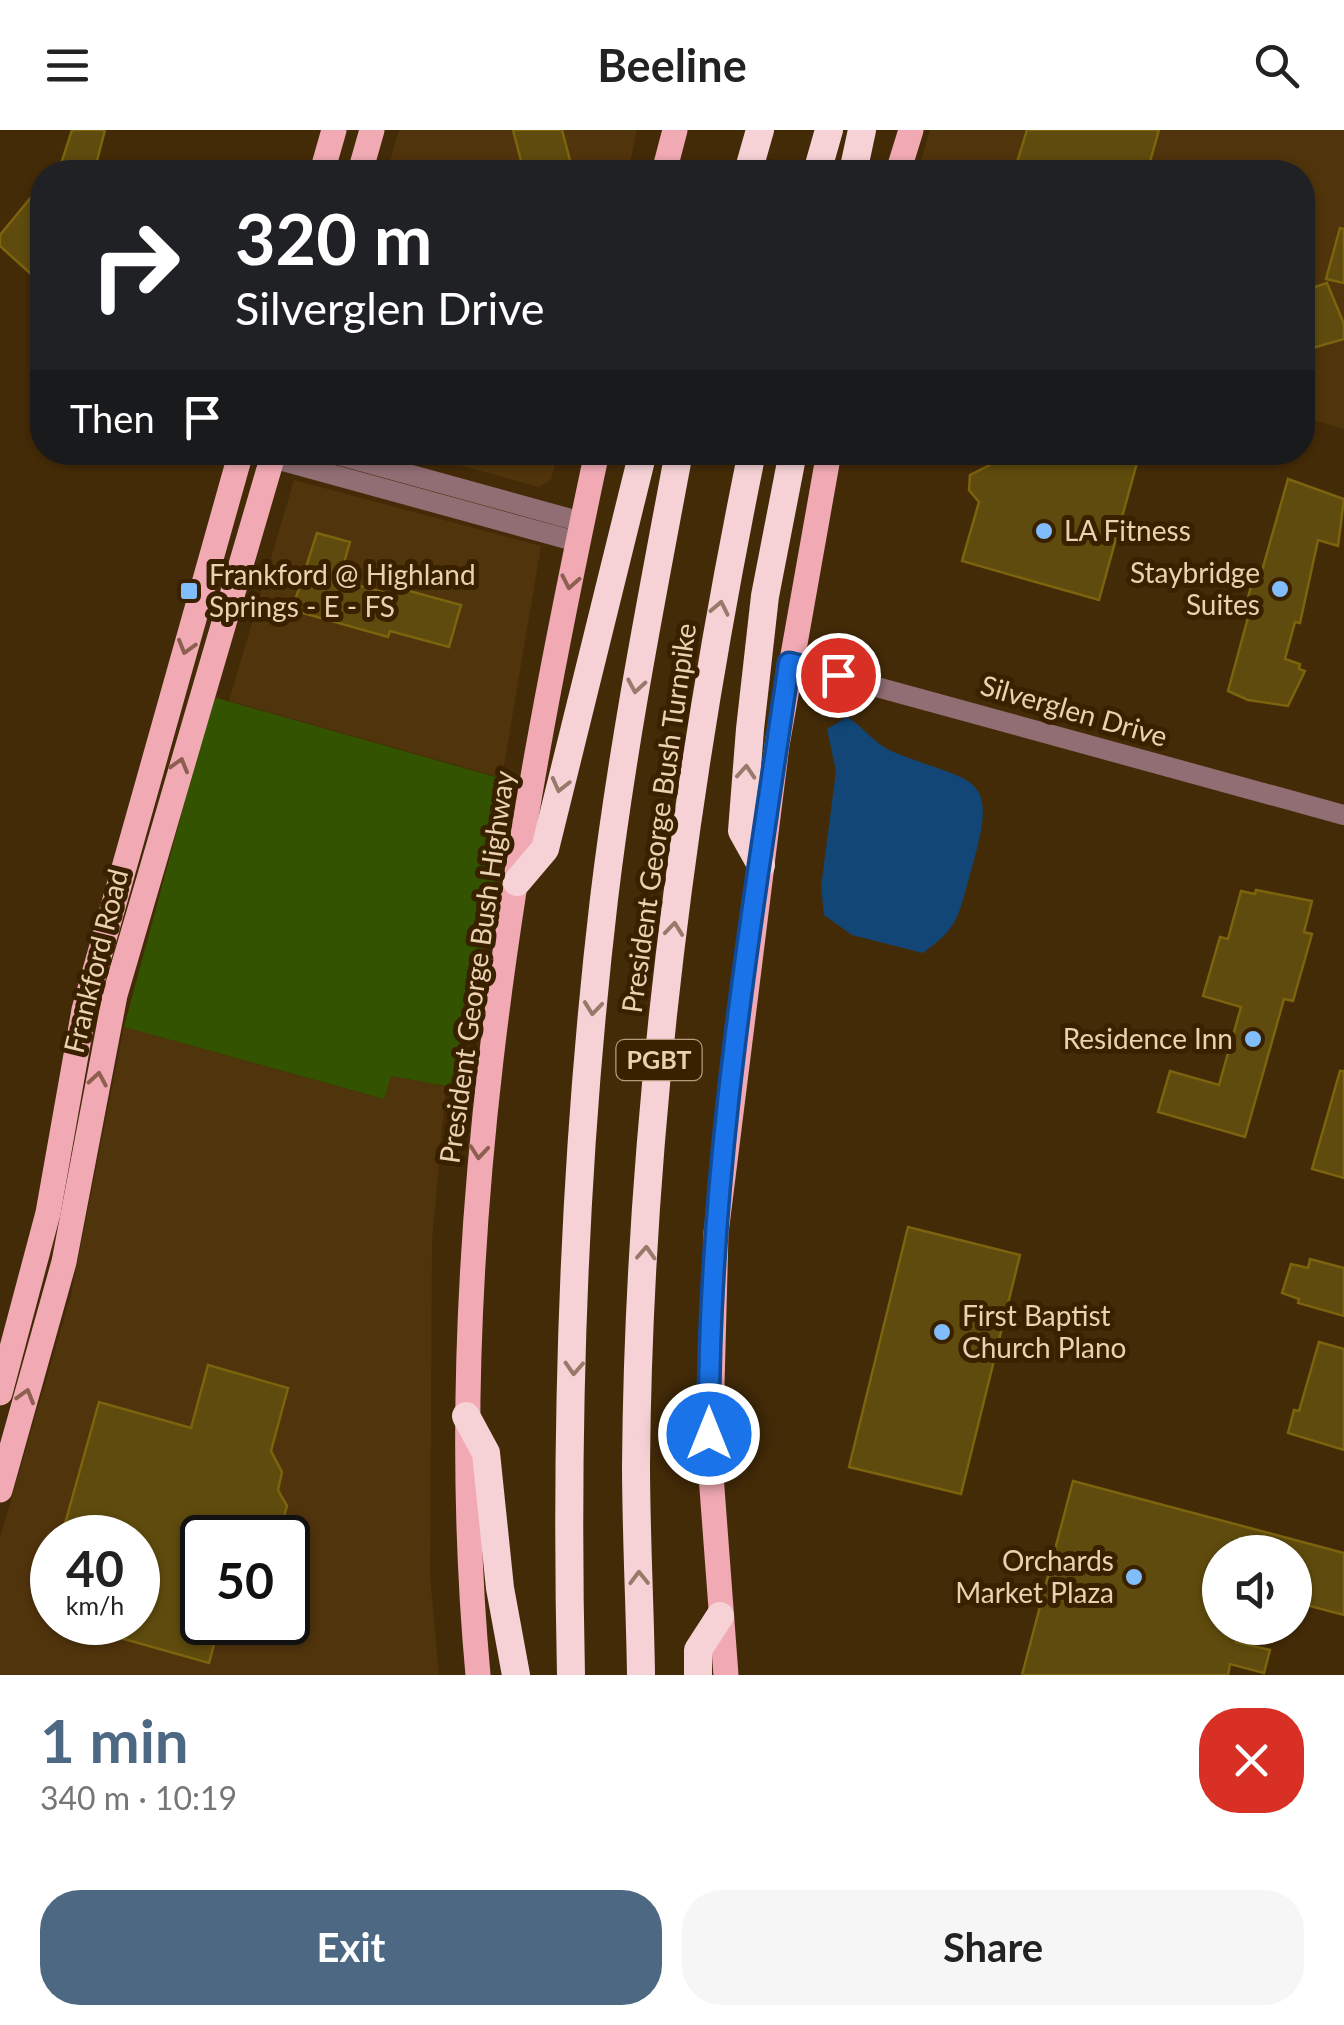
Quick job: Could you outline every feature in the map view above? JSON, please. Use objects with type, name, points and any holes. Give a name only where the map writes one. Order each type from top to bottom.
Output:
[{"type":"highway","points":[[820,160],[829,130]]},
{"type":"highway","points":[[856,160],[862,130]]},
{"type":"highway","points":[[517,882],[545,849],[640,465]]},
{"type":"highway","name":"President George Bush Turnpike","points":[[570,1675],[570,1450],[590,1030],[626,748],[677,465]]},
{"type":"highway","name":"President George Bush Turnpike","points":[[641,1675],[636,1463],[652,1126],[712,646],[749,465]]},
{"type":"highway","points":[[761,865],[742,831],[764,596],[790,465]]},
{"type":"highway","points":[[466,1416],[486,1452],[498,1573],[516,1675]]},
{"type":"highway","points":[[698,1675],[698,1650],[720,1616]]},
{"type":"main road","points":[[325,160],[334,130]]},
{"type":"main road","points":[[363,160],[372,130]]},
{"type":"main road","points":[[667,160],[675,130]]},
{"type":"main road","points":[[902,160],[911,130]]},
{"type":"main road","name":"Frankford Road","points":[[0,1490],[37,1309],[48,1213],[84,1010],[237,465]]},
{"type":"main road","name":"Frankford Road","points":[[0,1393],[76,1206],[115,995],[262,465]]},
{"type":"main road","name":"President George Bush Highway","points":[[478,1675],[466,1416],[478,1154],[517,882],[594,465]]},
{"type":"main road","points":[[726,1675],[710,1462],[713,1276],[789,663],[826,465]]},
{"type":"street","points":[[309,465],[580,532]]},
{"type":"street","points":[[369,465],[580,532]]},
{"type":"street","name":"Silverglen Drive","points":[[789,663],[1344,815]]},
{"type":"shaded area","points":[[399,130],[637,130],[631,160],[390,160]]},
{"type":"shaded area","points":[[930,130],[1344,130],[1344,429],[1315,421],[1315,160],[921,160]]},
{"type":"shaded area","points":[[459,465],[555,465],[551,480],[539,487]]},
{"type":"shaded area","points":[[294,480],[541,546],[502,778],[229,701]]},
{"type":"shaded area","points":[[124,1027],[383,1099],[391,1076],[446,1086],[432,1240],[430,1576],[439,1675],[0,1675],[0,1538],[71,1295]]},
{"type":"green space","points":[[213,697],[510,781],[464,1074],[446,1086],[391,1076],[384,1099],[124,1027]]},
{"type":"water","points":[[847,717],[889,750],[963,778],[981,798],[979,839],[960,909],[945,935],[923,953],[852,935],[824,915],[821,887],[836,771],[827,729]]},
{"type":"building","points":[[72,130],[105,130],[97,160],[62,160]]},
{"type":"building","points":[[513,130],[562,130],[570,160],[521,160]]},
{"type":"building","points":[[1027,130],[1159,130],[1150,160],[1018,160]]},
{"type":"building","points":[[30,199],[30,273],[0,246],[0,235]]},
{"type":"building","points":[[1340,228],[1344,229],[1344,283],[1326,279]]},
{"type":"building","points":[[1327,283],[1344,324],[1344,339],[1315,347],[1315,287]]},
{"type":"building","name":"LA Fitness","points":[[990,465],[1136,465],[1099,600],[962,561],[979,502],[969,490],[970,475]]},
{"type":"building","name":"Staybridge Suites","points":[[1288,479],[1344,499],[1338,546],[1318,540],[1300,623],[1295,622],[1285,659],[1300,664],[1299,669],[1305,671],[1288,706],[1248,700],[1228,691],[1253,599],[1248,597],[1253,580],[1259,581]]},
{"type":"building","points":[[317,533],[350,542],[339,580],[393,595],[395,587],[461,605],[449,647],[390,631],[388,637],[292,610]]},
{"type":"building","name":"Residence Inn","points":[[1256,890],[1312,901],[1304,932],[1312,934],[1293,1001],[1284,999],[1245,1137],[1158,1112],[1170,1071],[1219,1085],[1241,1007],[1203,996],[1220,937],[1228,939],[1241,891],[1255,894]]},
{"type":"building","points":[[1340,1071],[1344,1071],[1344,1178],[1312,1169]]},
{"type":"building","name":"First Baptist Church Plano","points":[[908,1227],[1020,1255],[961,1494],[849,1467]]},
{"type":"building","points":[[1310,1259],[1344,1268],[1344,1316],[1298,1303],[1299,1299],[1282,1293],[1291,1264],[1308,1268]]},
{"type":"building","points":[[1319,1342],[1344,1349],[1344,1450],[1288,1433],[1294,1410],[1299,1411]]},
{"type":"building","points":[[208,1365],[288,1388],[271,1451],[282,1472],[278,1490],[287,1506],[284,1515],[180,1515],[180,1645],[214,1645],[209,1663],[145,1645],[160,1645],[160,1515],[67,1515],[99,1402],[191,1428]]},
{"type":"building","name":"Orchards Market Plaza","points":[[1073,1481],[1276,1535],[1202,1535],[1202,1645],[1249,1645],[1270,1650],[1264,1673],[1230,1664],[1228,1675],[1022,1675]]},
{"type":"building","name":"Orchards Market Plaza","points":[[1312,1544],[1344,1553],[1344,1615],[1312,1607]]},
{"type":"place","name":"LA Fitness","points":[[1044,531]]},
{"type":"place","name":"Staybridge Suites","points":[[1280,589]]},
{"type":"place","name":"Frankford @ Highland Springs - E - FS","points":[[189,591]]},
{"type":"place","name":"Residence Inn","points":[[1253,1039]]},
{"type":"place","name":"First Baptist Church Plano","points":[[942,1332]]},
{"type":"place","name":"Orchards Market Plaza","points":[[1134,1577]]},
{"type":"route","points":[[709,1434],[710,1336],[721,1174],[789,663],[838,675]]}]
